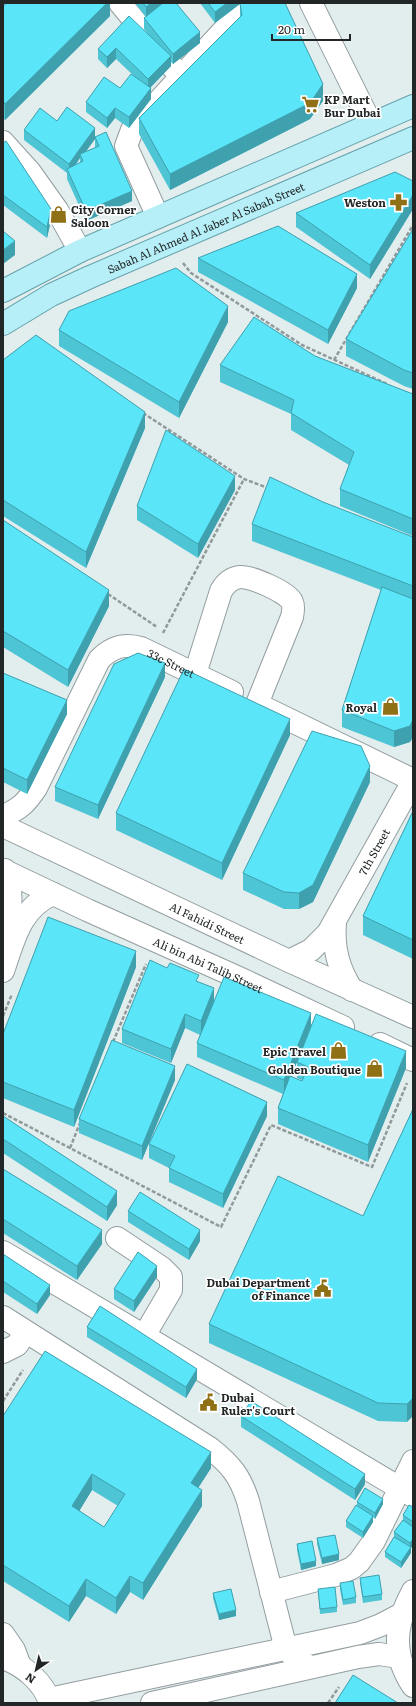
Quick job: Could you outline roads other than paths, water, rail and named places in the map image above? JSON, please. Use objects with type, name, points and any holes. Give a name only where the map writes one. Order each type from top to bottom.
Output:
[{"type":"main road","points":[[3,291],[80,251],[413,106]]},
{"type":"main road","name":"Sabah Al Ahmed Al Jaber Al Sabah Street","points":[[3,324],[51,295],[90,276],[413,138]]},
{"type":"street","points":[[120,3],[181,77]]},
{"type":"street","points":[[158,217],[126,146],[132,130],[238,15],[255,3]]},
{"type":"street","points":[[311,3],[371,124]]},
{"type":"street","points":[[3,142],[30,172],[53,204],[80,251]]},
{"type":"street","points":[[195,674],[221,591],[228,582],[233,579],[244,577],[282,592],[288,596],[292,602],[292,617],[257,704]]},
{"type":"street","name":"33c Street","points":[[3,816],[16,810],[28,800],[36,788],[99,660],[105,653],[122,645],[132,645],[153,653],[413,781]]},
{"type":"street","name":"7th Street","points":[[289,961],[300,957],[320,942],[335,922],[413,781]]},
{"type":"street","name":"Al Fahidi Street","points":[[3,826],[289,961],[413,1017]]},
{"type":"street","points":[[3,936],[8,922],[11,903],[10,887],[4,870]]},
{"type":"street","name":"Ali bin Abi Talib Street","points":[[4,870],[155,942],[239,978],[412,1068]]},
{"type":"street","points":[[3,971],[20,927],[28,912],[44,898],[53,894]]},
{"type":"street","name":"7th Street","points":[[335,922],[335,951],[344,978],[352,990]]},
{"type":"street","points":[[117,1238],[162,1268],[171,1277],[171,1290],[144,1336]]},
{"type":"street","points":[[3,1252],[406,1492]]},
{"type":"street","points":[[3,1317],[211,1449],[224,1459],[235,1471],[243,1486],[286,1649],[300,1662],[311,1667]]},
{"type":"street","points":[[3,1352],[17,1345],[26,1332]]},
{"type":"street","points":[[271,1592],[336,1575],[348,1570],[359,1562],[406,1492],[413,1460]]},
{"type":"street","points":[[413,1591],[402,1614],[398,1635],[399,1656],[403,1668],[413,1686]]},
{"type":"street","points":[[3,1634],[14,1650],[12,1662],[32,1675],[41,1686],[49,1701],[360,1633],[381,1625],[402,1614]]},
{"type":"street","points":[[152,1703],[199,1698],[311,1667],[369,1655],[379,1654],[399,1656]]},
{"type":"place","name":"KP Mart Bur Dubai","points":[[311,105]]},
{"type":"place","name":"Weston","points":[[399,202]]},
{"type":"place","name":"City Corner Saloon","points":[[58,215]]},
{"type":"place","name":"Royal","points":[[390,707]]},
{"type":"place","name":"Epic Travel","points":[[339,1051]]},
{"type":"place","name":"Golden Boutique","points":[[374,1069]]},
{"type":"place","name":"Dubai Department of Finance","points":[[323,1288]]},
{"type":"place","name":"Dubai Ruler's Court","points":[[208,1403]]}]
